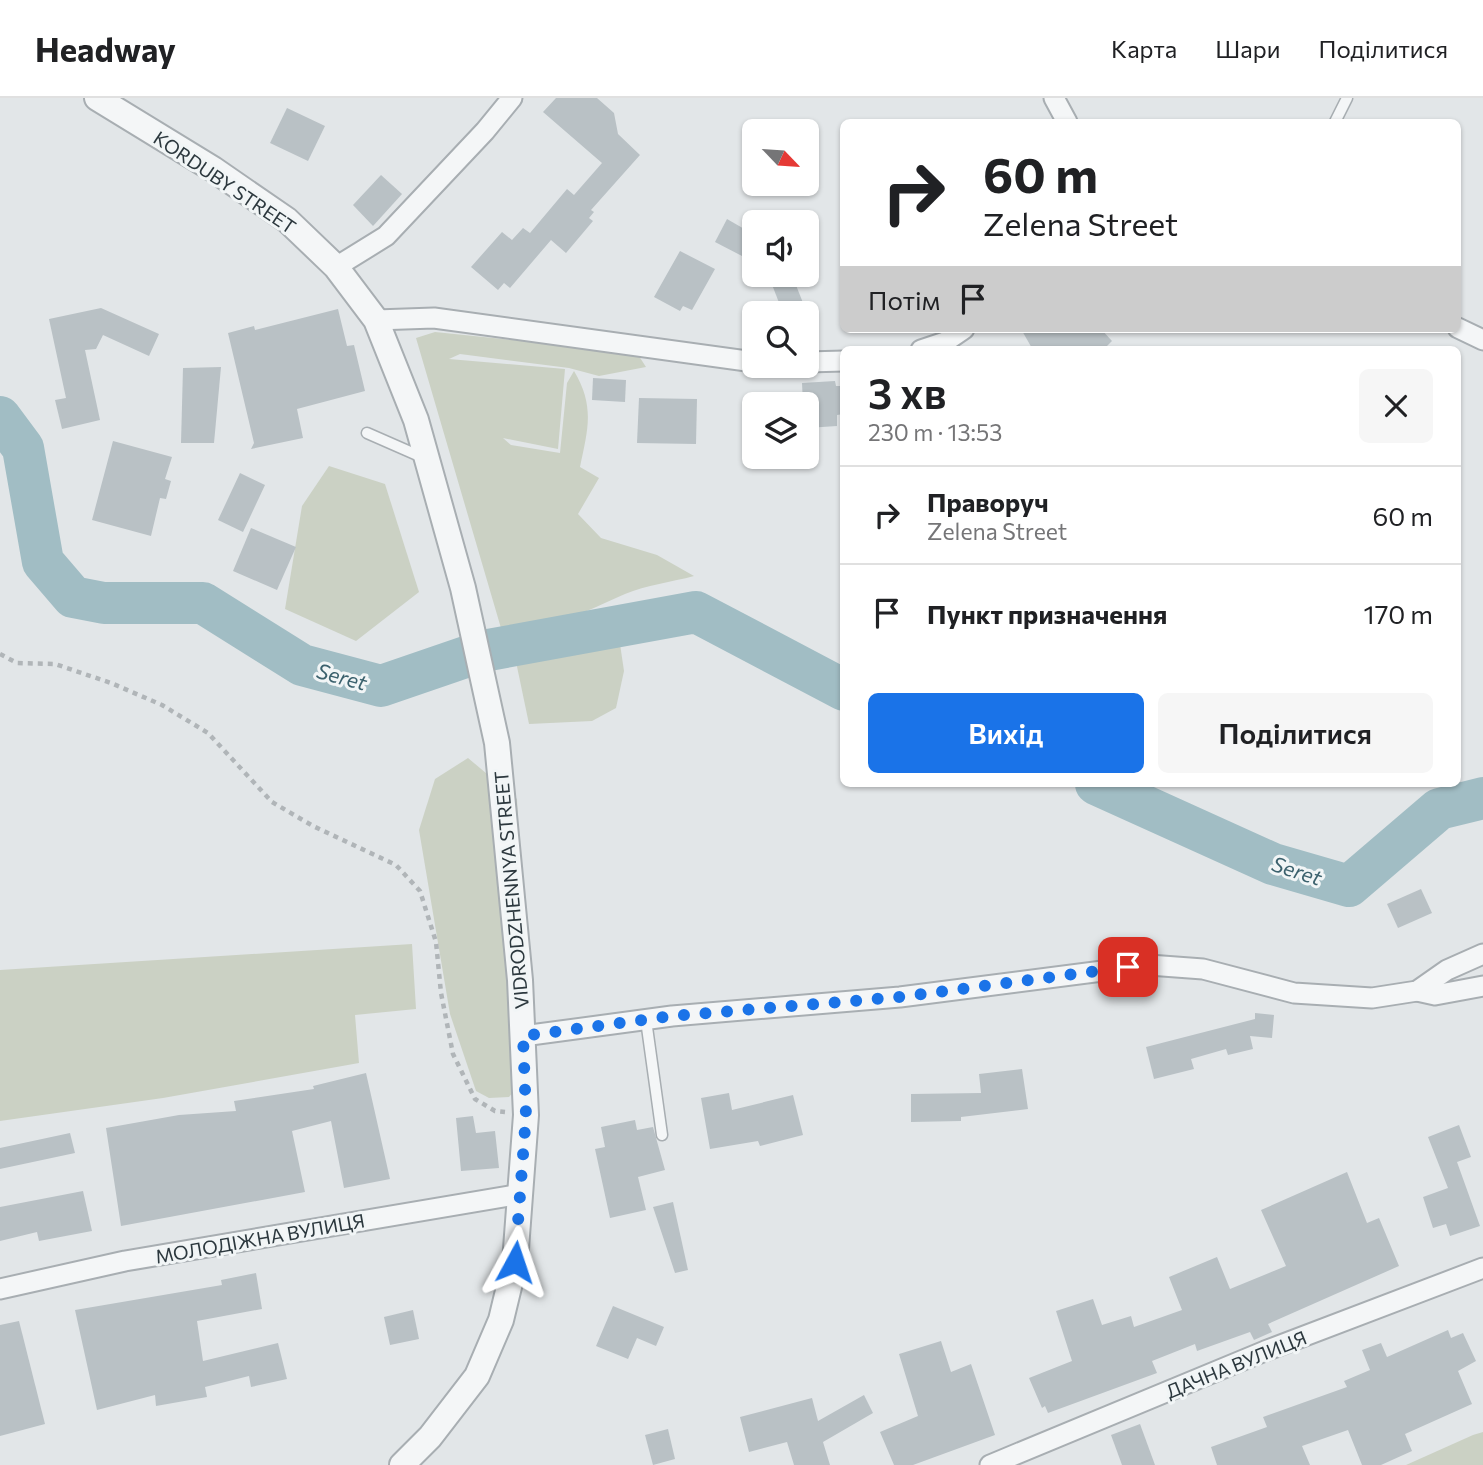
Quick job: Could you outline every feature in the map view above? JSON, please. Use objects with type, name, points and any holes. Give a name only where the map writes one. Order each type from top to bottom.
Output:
[{"type":"street","name":"KORDUBY STREET","points":[[97,98],[213,169],[287,220],[336,267],[376,320],[416,420],[463,588]]},
{"type":"street","points":[[336,267],[386,236],[485,131],[512,98]]},
{"type":"street","points":[[1054,98],[1065,119]]},
{"type":"street","points":[[376,320],[433,318],[742,360]]},
{"type":"street","points":[[1461,329],[1483,340]]},
{"type":"street","points":[[933,346],[958,333]]},
{"type":"street","points":[[819,362],[840,361]]},
{"type":"street","name":"VIDRODZHENNYA STREET","points":[[402,1465],[430,1437],[477,1376],[492,1343],[501,1321],[515,1262],[521,1194],[526,1115],[520,980],[497,743],[463,588]]},
{"type":"street","points":[[1417,991],[1447,970],[1483,954]]},
{"type":"street","points":[[523,1036],[646,1020],[900,997],[1149,965],[1203,969],[1294,993],[1372,998],[1417,991],[1435,995],[1483,986]]},
{"type":"street","name":"МОЛОДІЖНА ВУЛИЦЯ","points":[[0,1289],[125,1261],[521,1194]]},
{"type":"street","name":"ДАЧНА ВУЛИЦЯ","points":[[990,1465],[1252,1357],[1483,1268]]},
{"type":"lane","points":[[1336,119],[1347,98]]},
{"type":"lane","points":[[368,433],[428,460]]},
{"type":"lane","points":[[646,1020],[662,1135]]},
{"type":"path","points":[[0,654],[17,663],[55,664],[111,682],[162,705],[208,733],[272,802],[313,826],[396,865],[419,891],[436,942],[441,993],[453,1054],[475,1100],[495,1111],[526,1115]]},
{"type":"shaded area","points":[[435,332],[637,353],[646,367],[599,376],[569,368],[460,354],[449,359],[565,369],[558,449],[503,438],[511,445],[560,453],[567,383],[574,371],[585,395],[588,418],[580,467],[599,478],[578,514],[601,538],[657,555],[694,576],[633,591],[551,625],[503,635],[416,338]]},
{"type":"shaded area","points":[[329,466],[385,484],[419,592],[356,641],[285,609],[302,506]]},
{"type":"shaded area","points":[[561,642],[620,644],[624,671],[616,708],[592,721],[529,724],[515,657]]},
{"type":"shaded area","points":[[468,758],[517,799],[530,1071],[509,1097],[489,1098],[476,1091],[450,1014],[419,830],[435,779]]},
{"type":"shaded area","points":[[412,944],[416,1009],[355,1015],[359,1063],[163,1098],[0,1121],[0,970]]},
{"type":"shaded area","points":[[1483,1432],[1483,1465],[1406,1465],[1473,1435]]},
{"type":"building","points":[[556,98],[597,98],[614,113],[618,134],[640,155],[591,210],[594,212],[589,218],[593,221],[566,253],[551,240],[510,288],[504,283],[498,290],[471,267],[502,232],[512,240],[523,228],[530,233],[567,189],[574,195],[602,163],[543,112]]},
{"type":"building","points":[[287,108],[325,126],[308,161],[270,143]]},
{"type":"building","points":[[381,175],[402,194],[373,226],[353,205]]},
{"type":"building","points":[[727,219],[742,228],[742,256],[715,242]]},
{"type":"building","points":[[680,251],[715,269],[692,310],[683,306],[680,311],[654,297]]},
{"type":"building","points":[[773,287],[797,287],[802,301],[778,301]]},
{"type":"building","points":[[101,308],[159,334],[149,356],[103,335],[96,349],[85,350],[100,420],[62,429],[55,400],[66,398],[49,319]]},
{"type":"building","points":[[338,309],[347,346],[354,345],[365,391],[297,409],[303,438],[251,449],[254,443],[228,333],[254,326],[255,330]]},
{"type":"building","points":[[1023,333],[1105,333],[1112,341],[1107,346],[1031,346]]},
{"type":"building","points":[[221,367],[214,443],[181,443],[183,368]]},
{"type":"building","points":[[593,378],[626,380],[625,402],[592,400]]},
{"type":"building","points":[[835,381],[836,386],[840,386],[840,415],[837,415],[837,426],[819,427],[819,392],[802,392],[802,383]]},
{"type":"building","points":[[639,398],[697,399],[696,444],[637,443]]},
{"type":"building","points":[[113,441],[172,457],[165,479],[171,481],[166,499],[160,498],[151,536],[92,520]]},
{"type":"building","points":[[240,473],[265,485],[243,532],[218,520]]},
{"type":"building","points":[[251,528],[296,547],[277,590],[233,571]]},
{"type":"building","points":[[1421,889],[1432,913],[1398,928],[1387,904]]},
{"type":"building","points":[[1255,1013],[1274,1015],[1272,1038],[1250,1036],[1253,1049],[1228,1055],[1226,1049],[1191,1059],[1194,1069],[1154,1079],[1146,1047],[1255,1019]]},
{"type":"building","points":[[1022,1069],[1028,1109],[961,1117],[961,1121],[911,1122],[911,1094],[981,1093],[979,1074]]},
{"type":"building","points":[[366,1073],[390,1179],[344,1188],[331,1121],[292,1131],[305,1192],[121,1226],[106,1128],[179,1115],[236,1111],[234,1101],[314,1089],[313,1086]]},
{"type":"building","points":[[729,1093],[732,1110],[793,1095],[803,1135],[760,1146],[758,1141],[710,1149],[701,1098]]},
{"type":"building","points":[[473,1116],[476,1133],[495,1131],[499,1168],[461,1171],[456,1118]]},
{"type":"building","points":[[635,1120],[637,1130],[653,1127],[665,1170],[638,1177],[646,1210],[610,1218],[595,1149],[605,1147],[601,1127]]},
{"type":"building","points":[[1459,1125],[1471,1157],[1457,1162],[1480,1226],[1450,1236],[1446,1224],[1433,1228],[1423,1197],[1448,1188],[1428,1137]]},
{"type":"building","points":[[70,1133],[75,1153],[0,1169],[0,1148]]},
{"type":"building","points":[[1347,1172],[1367,1223],[1379,1218],[1399,1266],[1268,1324],[1272,1332],[1254,1340],[1250,1332],[1197,1351],[1195,1344],[1152,1361],[1157,1373],[1048,1413],[1045,1406],[1042,1408],[1029,1378],[1072,1361],[1056,1311],[1093,1299],[1102,1325],[1131,1316],[1134,1327],[1182,1310],[1169,1277],[1217,1257],[1230,1289],[1286,1266],[1261,1210]]},
{"type":"building","points":[[83,1191],[92,1231],[39,1241],[37,1232],[0,1241],[0,1207]]},
{"type":"building","points":[[673,1202],[688,1270],[675,1273],[653,1207]]},
{"type":"building","points":[[256,1273],[262,1309],[197,1321],[203,1361],[278,1343],[287,1379],[251,1387],[249,1376],[205,1387],[207,1397],[156,1406],[155,1395],[97,1410],[75,1310],[222,1285],[221,1280]]},
{"type":"building","points":[[613,1306],[664,1327],[656,1346],[637,1338],[628,1359],[596,1346]]},
{"type":"building","points":[[413,1310],[419,1339],[390,1345],[384,1317]]},
{"type":"building","points":[[19,1321],[45,1424],[0,1436],[0,1325]]},
{"type":"building","points":[[1448,1330],[1451,1338],[1463,1333],[1476,1361],[1458,1371],[1472,1404],[1405,1434],[1412,1451],[1381,1465],[1362,1465],[1348,1430],[1302,1446],[1310,1465],[1217,1465],[1211,1447],[1267,1427],[1263,1417],[1347,1387],[1344,1381],[1370,1370],[1362,1350],[1381,1343],[1387,1357]]},
{"type":"building","points":[[941,1341],[951,1372],[971,1364],[995,1435],[913,1465],[894,1465],[880,1432],[918,1416],[899,1354]]},
{"type":"building","points":[[864,1395],[873,1413],[823,1442],[830,1465],[794,1465],[787,1442],[749,1452],[740,1417],[812,1398],[818,1421]]},
{"type":"building","points":[[1140,1424],[1155,1465],[1122,1465],[1111,1435]]},
{"type":"building","points":[[668,1429],[675,1459],[653,1465],[645,1435]]},
{"type":"waterway","name":"Seret","points":[[0,417],[23,448],[43,562],[73,597],[104,603],[203,603],[302,665],[381,686],[483,651],[696,612],[840,688]]},
{"type":"waterway","name":"Seret","points":[[1103,787],[1273,864],[1349,886],[1439,809],[1483,798]]},
{"type":"route","points":[[515,1262],[526,1115],[523,1036],[672,1016],[900,997],[1128,967]]}]
